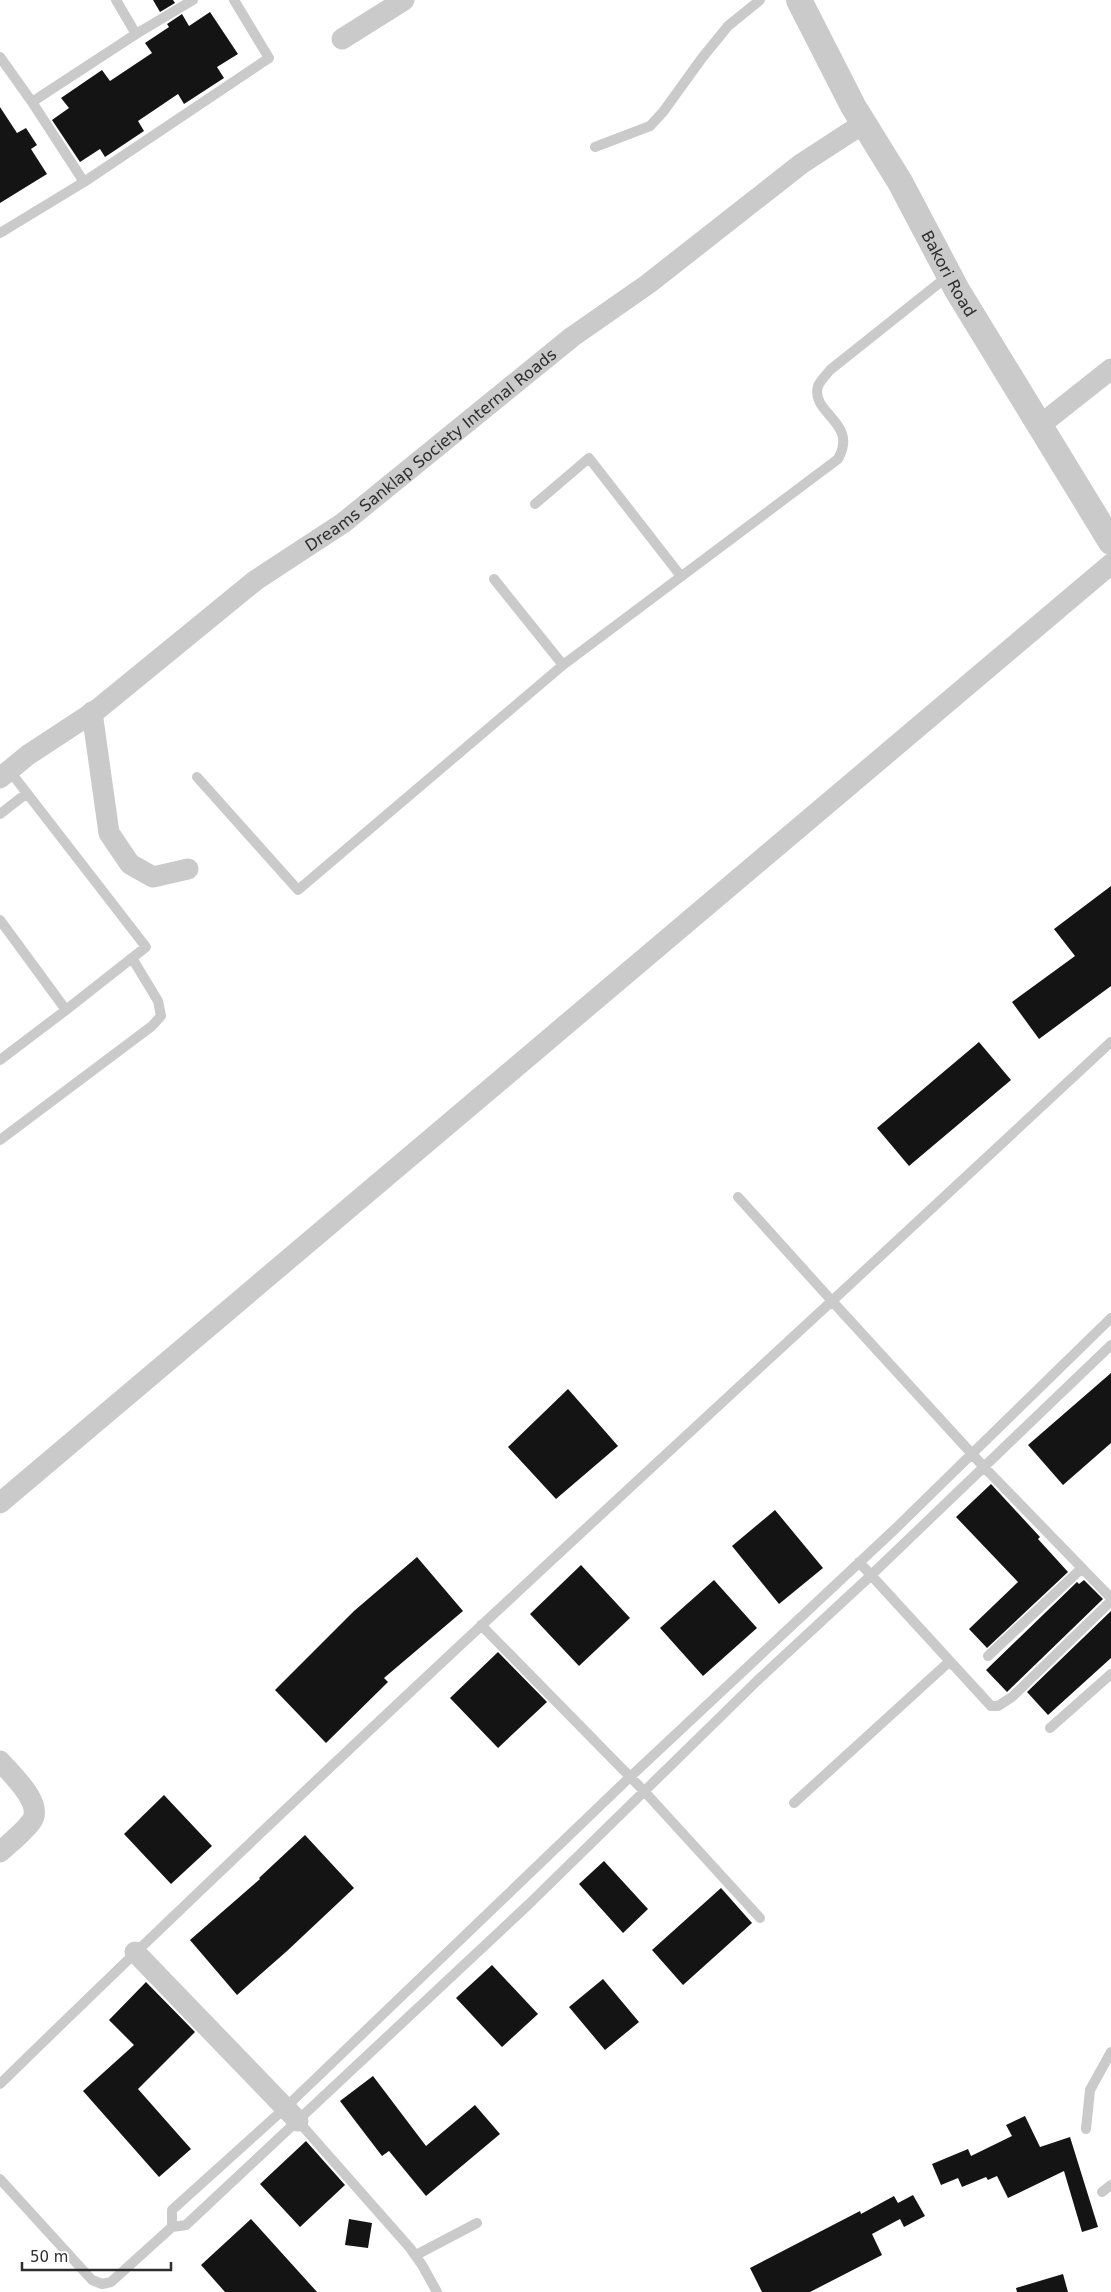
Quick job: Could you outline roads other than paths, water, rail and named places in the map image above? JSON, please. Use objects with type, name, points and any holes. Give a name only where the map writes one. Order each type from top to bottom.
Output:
[{"type":"street","points":[[342,39],[404,0]]},
{"type":"street","name":"Bakori Road","points":[[799,0],[864,123],[900,182],[949,276],[1111,542]]},
{"type":"street","name":"Dreams Sanklap Society Internal Roads","points":[[5,774],[28,755],[92,712],[256,580],[343,523],[572,337],[648,284],[801,164],[864,123]]},
{"type":"street","points":[[1039,426],[1111,369]]},
{"type":"street","points":[[0,1503],[1111,564]]},
{"type":"street","points":[[92,712],[109,833],[130,864],[153,877],[188,869]]},
{"type":"street","points":[[0,1761],[32,1799],[36,1812],[32,1822],[0,1852]]},
{"type":"street","points":[[135,1952],[292,2115]]},
{"type":"lane","points":[[116,0],[136,34]]},
{"type":"lane","points":[[32,102],[136,34],[193,0]]},
{"type":"lane","points":[[1,230],[84,182],[269,58],[234,0]]},
{"type":"lane","points":[[595,147],[650,126],[664,112],[702,58],[728,26],[760,0]]},
{"type":"lane","points":[[0,57],[84,182]]},
{"type":"lane","points":[[197,777],[298,890],[563,665],[680,575],[838,459],[845,447],[843,433],[818,399],[818,386],[830,370],[949,276]]},
{"type":"lane","points":[[535,504],[589,458],[680,575]]},
{"type":"lane","points":[[494,578],[563,665]]},
{"type":"lane","points":[[0,1060],[146,947],[27,793],[5,774]]},
{"type":"lane","points":[[0,814],[27,793]]},
{"type":"lane","points":[[0,920],[66,1010]]},
{"type":"lane","points":[[0,1140],[152,1026],[161,1016],[158,1002],[132,958]]},
{"type":"lane","points":[[0,2084],[135,1952],[481,1625],[1111,1042]]},
{"type":"lane","points":[[738,1197],[984,1466],[1111,1599],[1012,1696],[998,1706],[991,1706],[859,1562]]},
{"type":"lane","points":[[0,2179],[92,2280],[102,2284],[111,2282],[119,2276],[172,2228],[186,2225],[292,2115],[630,1777],[859,1562],[1111,1318]]},
{"type":"lane","points":[[172,2228],[172,2210],[292,2115],[528,1905],[758,1680],[870,1576],[1111,1345]]},
{"type":"lane","points":[[988,1656],[1082,1568]]},
{"type":"lane","points":[[481,1625],[644,1791],[760,1918]]},
{"type":"lane","points":[[794,1803],[950,1661]]},
{"type":"lane","points":[[1050,1728],[1111,1674]]},
{"type":"lane","points":[[1086,2129],[1090,2090],[1111,2052]]},
{"type":"lane","points":[[292,2115],[416,2255],[436,2292]]},
{"type":"lane","points":[[1102,2192],[1111,2185]]},
{"type":"lane","points":[[416,2255],[477,2223]]}]
